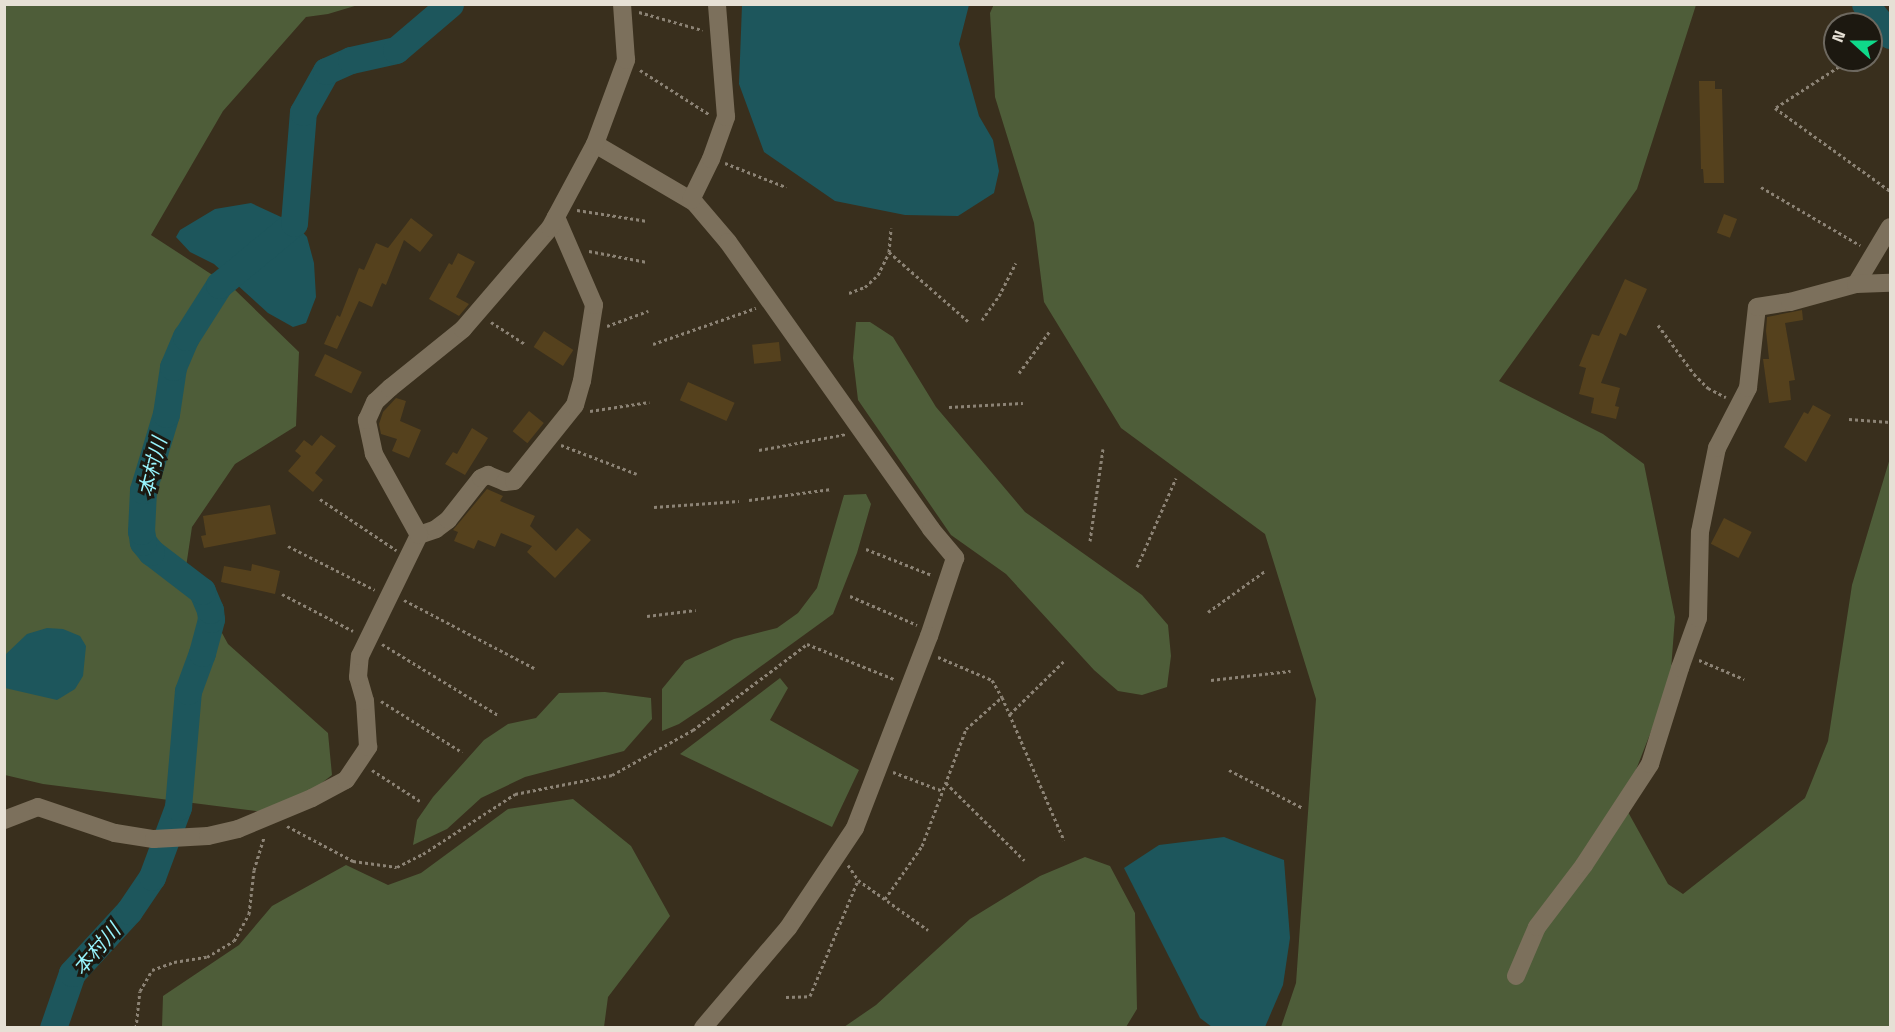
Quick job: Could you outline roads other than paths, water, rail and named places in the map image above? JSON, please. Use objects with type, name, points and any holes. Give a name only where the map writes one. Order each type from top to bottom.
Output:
[{"type":"street","points":[[691,200],[711,159],[726,117],[717,4]]},
{"type":"street","points":[[419,535],[374,454],[367,420],[375,402],[463,329],[550,228],[595,144],[626,60],[628,8]]},
{"type":"street","points":[[595,144],[691,200],[729,242],[931,530],[955,558],[945,592],[855,828],[788,928],[703,1028]]},
{"type":"street","points":[[4,820],[38,807],[115,833],[154,839],[208,836],[238,830],[312,798],[346,780],[368,747],[365,701],[358,677],[360,656],[419,535],[436,529],[448,520],[480,478],[488,475],[505,482],[514,481],[575,405],[582,381],[594,305],[556,217]]},
{"type":"street","points":[[1856,284],[1890,227]]},
{"type":"street","points":[[1516,976],[1538,927],[1584,865],[1650,764],[1698,618],[1700,532],[1718,448],[1748,388],[1757,307],[1790,302],[1856,284],[1890,283]]},
{"type":"water","points":[[742,5],[969,5],[959,44],[979,116],[993,140],[999,171],[994,193],[958,216],[905,215],[835,201],[764,152],[739,84]]},
{"type":"water","points":[[251,203],[294,223],[307,237],[314,263],[316,297],[306,323],[293,327],[268,313],[214,264],[190,252],[176,237],[180,230],[215,209]]},
{"type":"water","points":[[47,628],[63,629],[80,636],[86,646],[83,676],[75,689],[57,700],[5,688],[5,655],[27,634]]},
{"type":"water","points":[[1224,837],[1284,860],[1290,938],[1283,985],[1265,1027],[1212,1027],[1200,1018],[1124,868],[1159,845]]},
{"type":"waterway","name":"本村川","points":[[53,1028],[72,973],[129,911],[152,877],[178,807],[188,691],[211,619],[210,610],[202,591],[151,552],[143,542],[141,531],[143,490],[166,414],[173,367],[186,337],[219,285],[294,223],[303,112],[326,71],[351,60],[396,50],[450,4]]},
{"type":"waterway","points":[[1865,4],[1890,35]]}]
